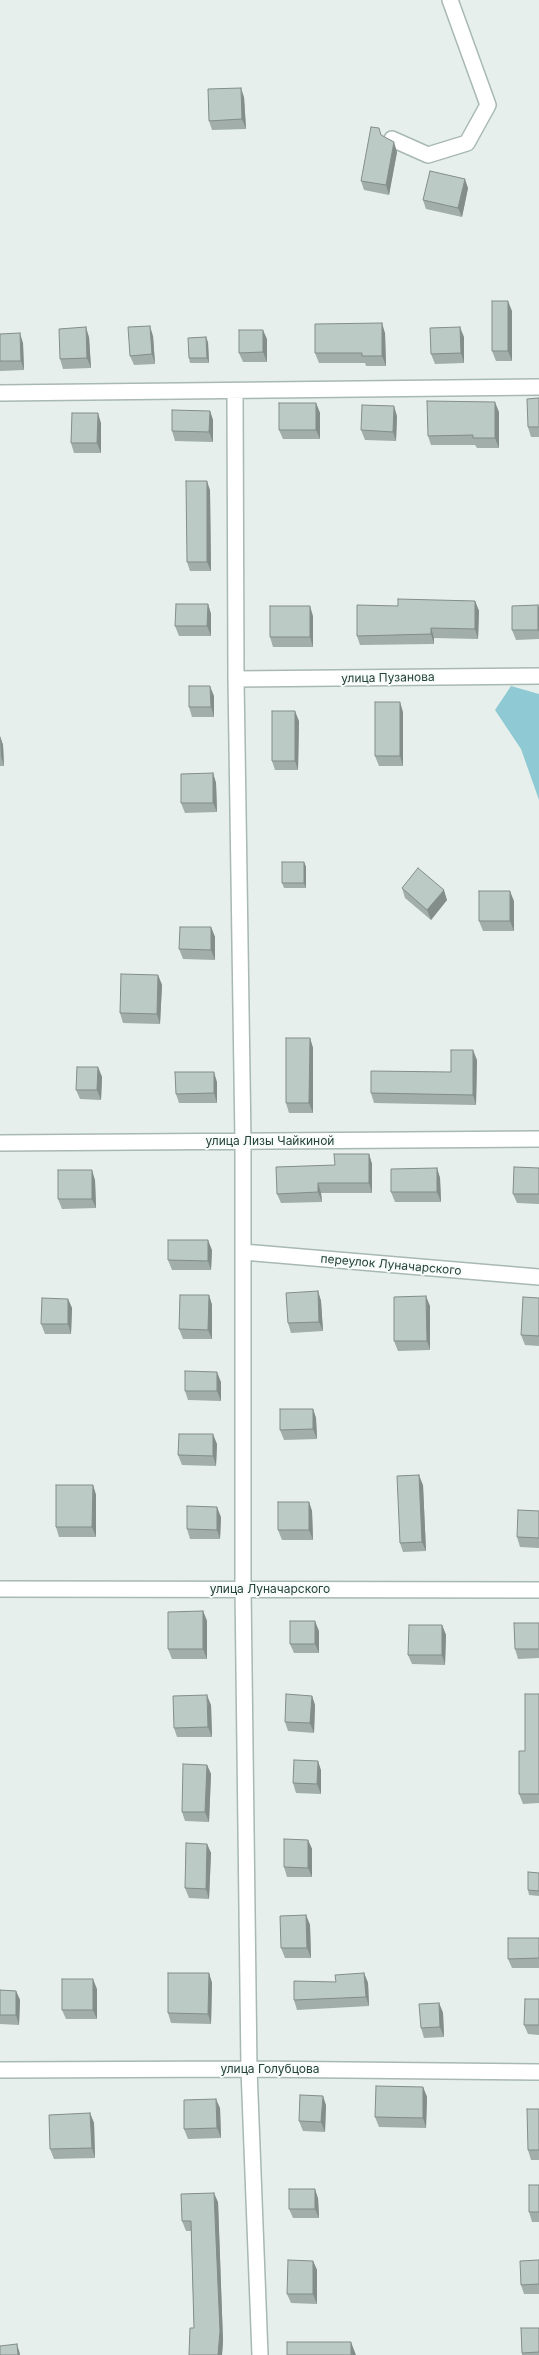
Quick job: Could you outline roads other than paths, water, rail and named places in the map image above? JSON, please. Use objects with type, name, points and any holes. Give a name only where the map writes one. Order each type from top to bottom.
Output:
[{"type":"street","points":[[392,139],[428,155],[467,143],[488,105],[450,0]]},
{"type":"street","points":[[0,393],[235,392],[539,387]]},
{"type":"street","points":[[235,392],[236,679],[243,1141],[243,1589],[249,2069],[260,2355]]},
{"type":"street","name":"улица Пузанова","points":[[236,679],[539,676]]},
{"type":"street","name":"улица Лизы Чайкиной","points":[[0,1143],[539,1139]]},
{"type":"street","name":"переулок Луначарского","points":[[243,1252],[539,1277]]},
{"type":"street","name":"улица Луначарского","points":[[0,1589],[539,1590]]},
{"type":"street","name":"улица Голубцова","points":[[0,2070],[249,2069],[539,2072]]},
{"type":"water","points":[[511,686],[539,694],[539,800],[521,749],[495,710]]}]
